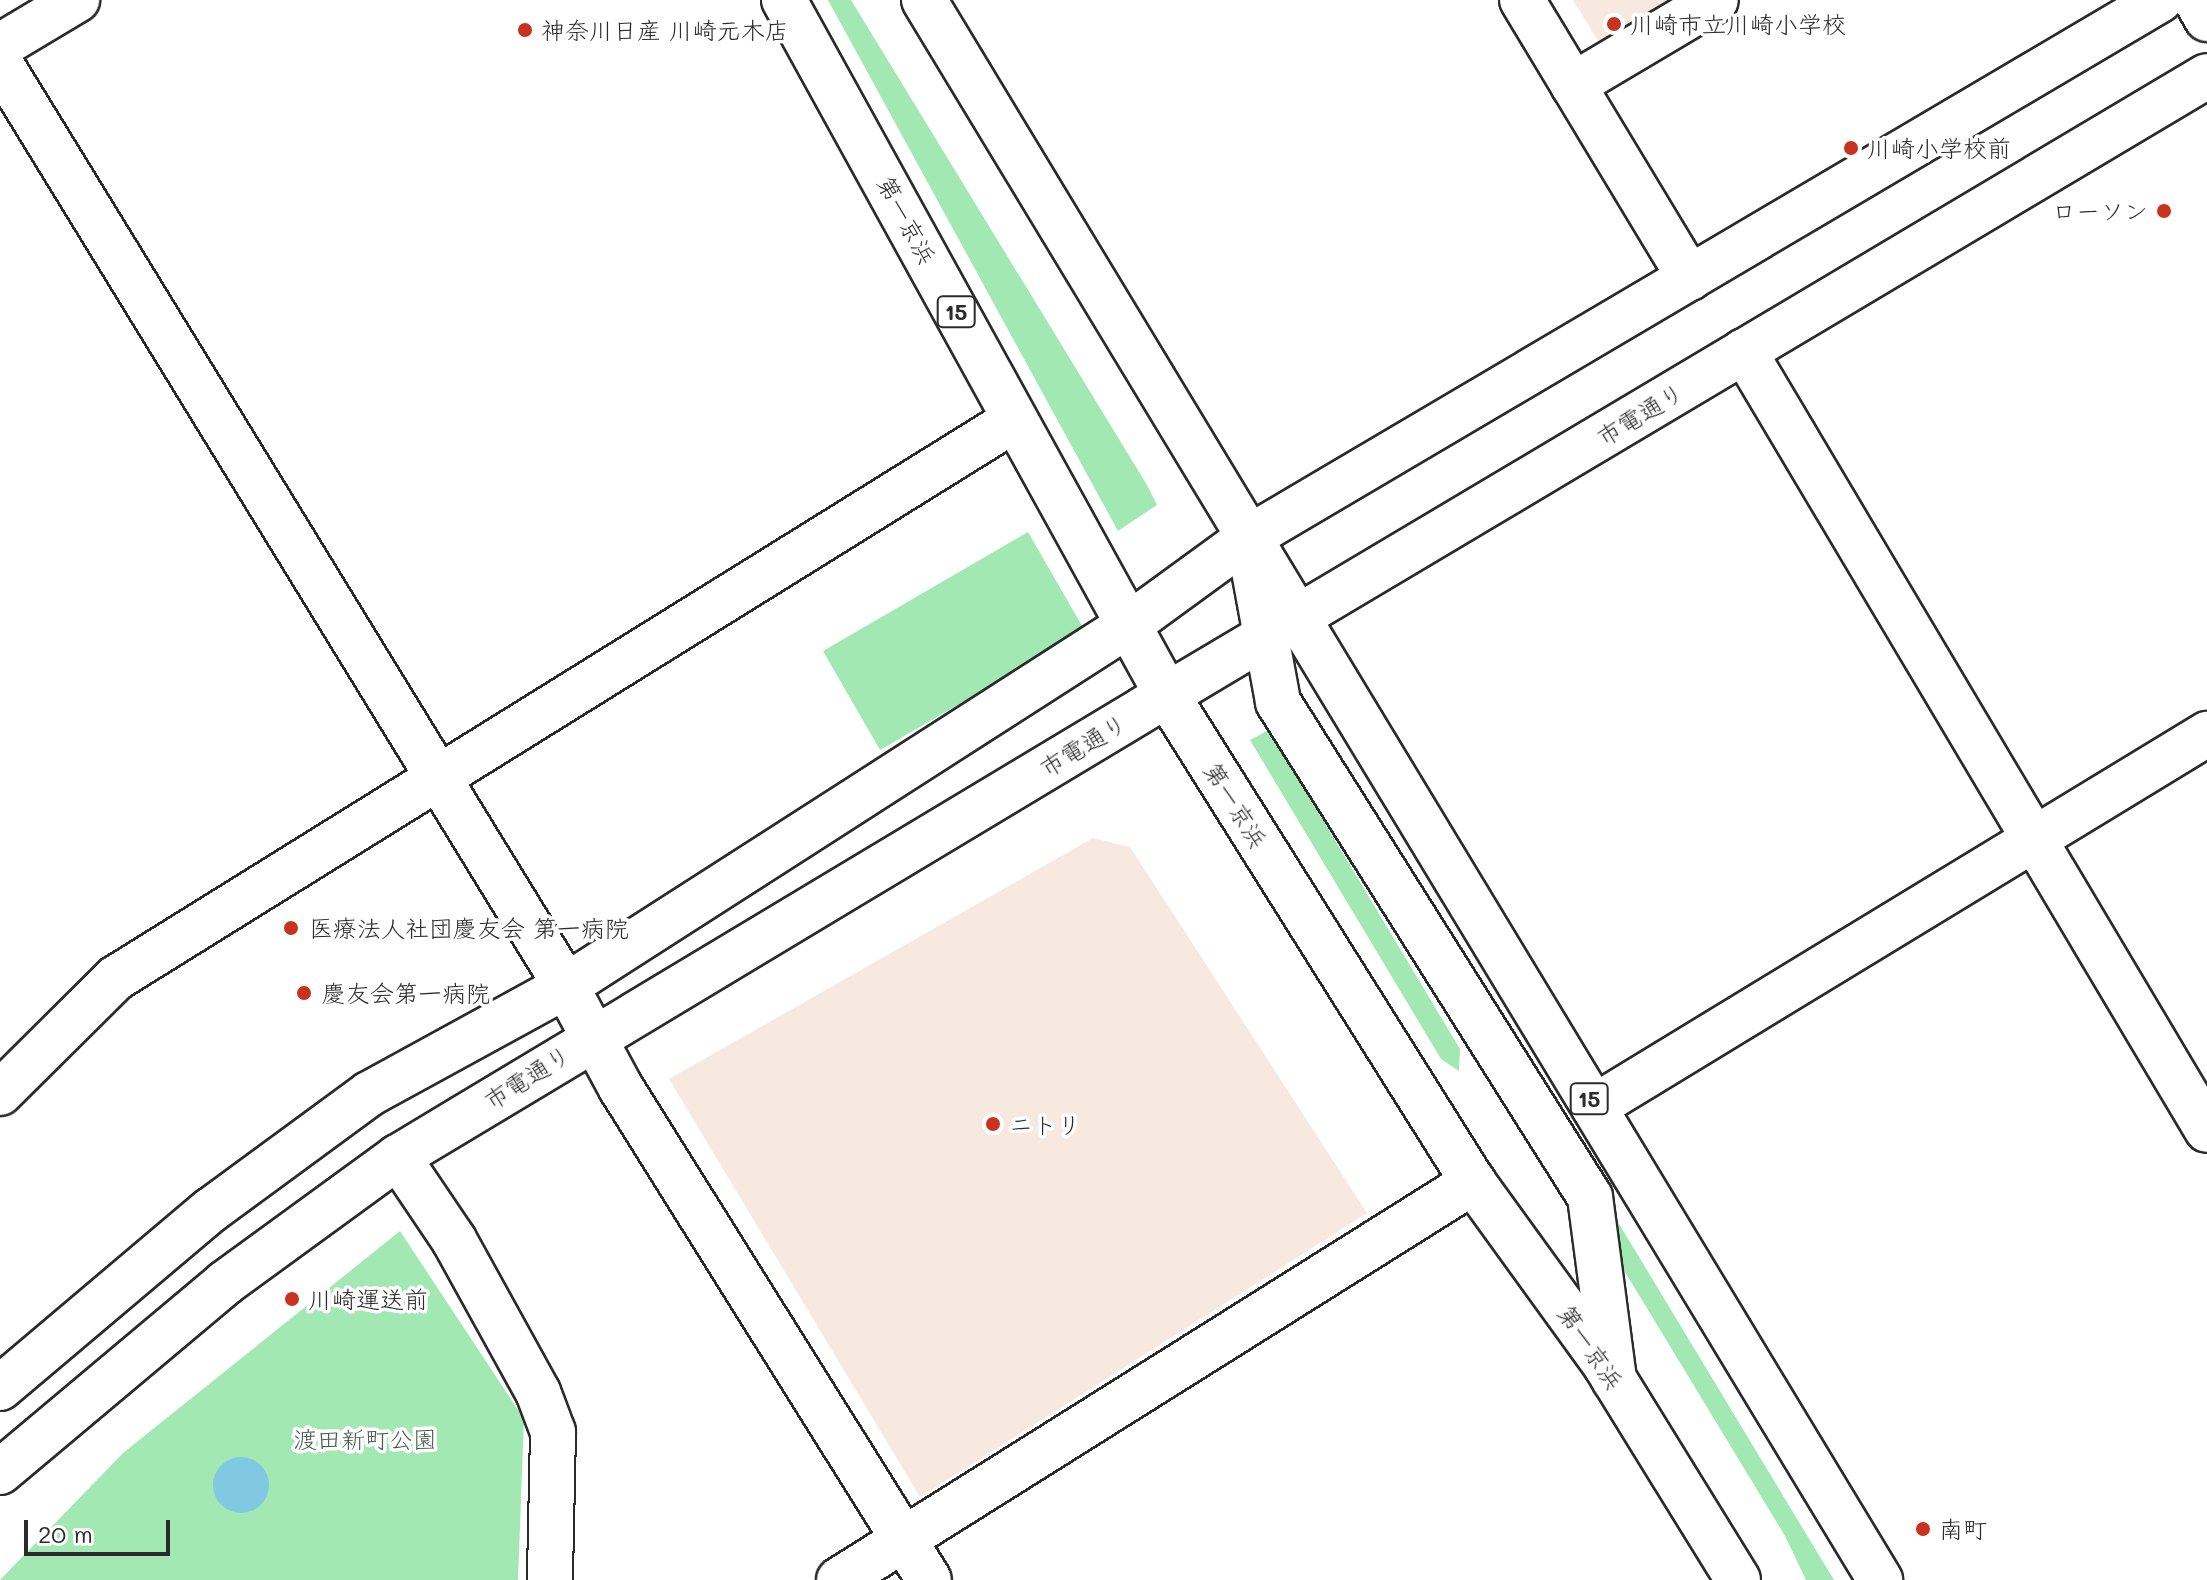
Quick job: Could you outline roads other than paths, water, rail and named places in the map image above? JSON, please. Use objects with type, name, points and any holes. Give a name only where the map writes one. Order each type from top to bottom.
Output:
[{"type":"main road","points":[[0,46],[77,0]]},
{"type":"main road","name":"第一京浜","points":[[784,0],[1167,695],[1473,1182],[1614,1379],[1738,1580]]},
{"type":"main road","name":"15","points":[[924,0],[1248,538],[1283,628],[1594,1107],[1880,1580]]},
{"type":"main road","points":[[1522,0],[1690,278]]},
{"type":"main road","points":[[1573,85],[1716,0]]},
{"type":"main road","points":[[0,1388],[211,1210],[369,1094],[566,986],[1130,624],[1248,538],[2160,0]]},
{"type":"main road","points":[[2196,0],[2207,19]]},
{"type":"main road","points":[[0,63],[566,986],[591,1037],[929,1580]]},
{"type":"main road","name":"市電通り","points":[[0,1472],[225,1283],[398,1157],[591,1037],[2207,76]]},
{"type":"main road","points":[[1744,351],[2207,1130]]},
{"type":"main road","points":[[0,1093],[116,978],[435,776],[955,461],[1014,420]]},
{"type":"main road","points":[[1283,628],[1278,702],[1590,1197],[1614,1379]]},
{"type":"main road","points":[[1594,1107],[2207,734]]},
{"type":"main road","points":[[398,1157],[454,1240],[538,1392],[553,1432],[550,1580]]},
{"type":"main road","points":[[839,1580],[1473,1182]]},
{"type":"water","points":[[241,1457],[261,1465],[269,1485],[261,1505],[241,1513],[221,1505],[213,1485],[221,1465]]},
{"type":"place","name":"川崎市立川崎小学校","points":[[1614,24]]},
{"type":"place","name":"神奈川日産 川崎元木店","points":[[525,30]]},
{"type":"place","name":"川崎小学校前","points":[[1851,148]]},
{"type":"place","name":"ローソン","points":[[2164,211]]},
{"type":"place","name":"医療法人社団慶友会 第一病院","points":[[291,928]]},
{"type":"place","name":"慶友会第一病院","points":[[304,993]]},
{"type":"place","name":"ニトリ","points":[[993,1124]]},
{"type":"place","name":"川崎運送前","points":[[292,1299]]},
{"type":"place","name":"南町","points":[[1923,1529]]},
{"type":"park label","name":"渡田新町公園","points":[[365,1439]]}]
